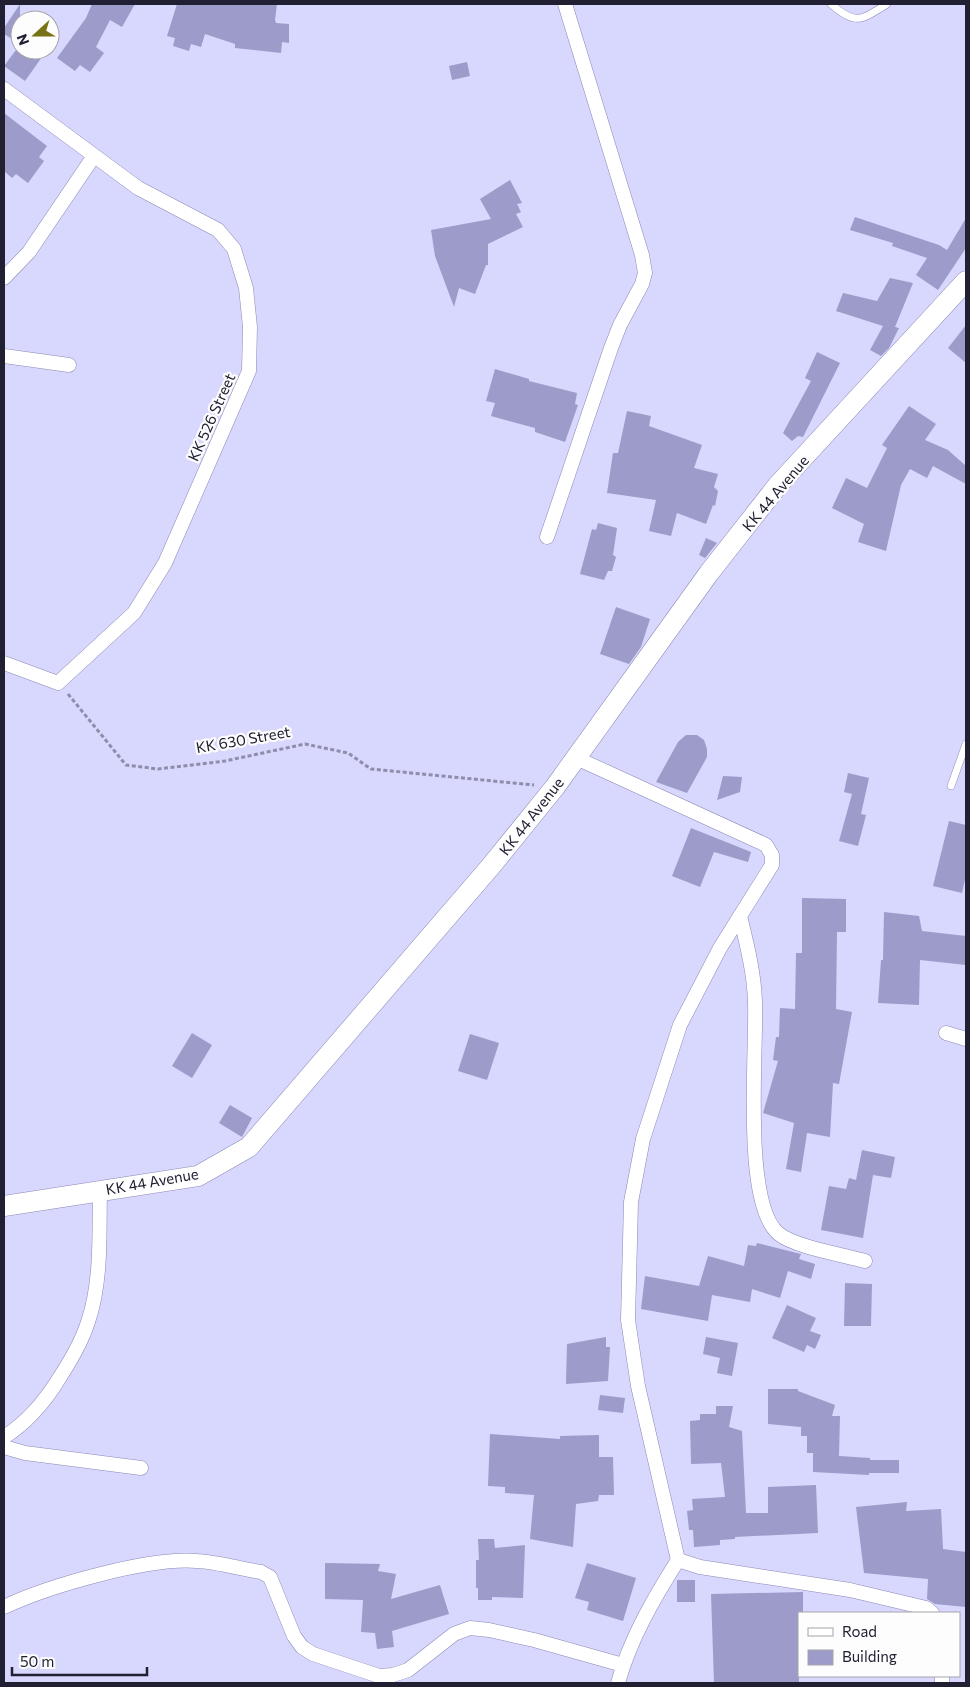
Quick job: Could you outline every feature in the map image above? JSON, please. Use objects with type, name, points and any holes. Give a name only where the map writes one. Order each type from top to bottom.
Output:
[{"type":"main road","name":"KK 44 Avenue","points":[[4,1206],[198,1176],[249,1147],[491,866],[555,787],[574,757],[709,573],[778,485],[966,281]]},
{"type":"street","points":[[547,537],[611,348],[645,274],[642,255],[565,4]]},
{"type":"street","name":"KK 526 Street","points":[[4,89],[138,188],[218,230],[234,249],[246,288],[250,327],[249,371],[165,563],[134,613],[58,683]]},
{"type":"street","points":[[4,278],[29,252],[94,156]]},
{"type":"street","points":[[4,356],[69,366]]},
{"type":"street","points":[[4,663],[58,683]]},
{"type":"street","points":[[574,757],[766,845],[772,855],[772,865],[720,948],[680,1026],[643,1139],[631,1202],[628,1320],[638,1386],[678,1560],[652,1601],[623,1665],[618,1683]]},
{"type":"street","points":[[740,916],[754,974],[755,1139],[761,1205],[767,1221],[779,1235],[800,1244],[865,1261]]},
{"type":"street","points":[[946,1033],[966,1039]]},
{"type":"street","points":[[4,1437],[22,1424],[51,1393],[72,1357],[88,1322],[98,1271],[100,1190]]},
{"type":"street","points":[[4,1448],[25,1453],[141,1468]]},
{"type":"street","points":[[678,1560],[700,1568],[850,1590],[926,1608],[931,1612]]},
{"type":"street","points":[[4,1606],[21,1598],[77,1581],[149,1564],[196,1561],[262,1572],[270,1578],[294,1636],[302,1646],[313,1654],[379,1676],[393,1675],[408,1670],[454,1634],[470,1628],[489,1630],[534,1640],[623,1665]]},
{"type":"lane","points":[[832,4],[845,16],[853,20],[864,18],[887,4]]},
{"type":"lane","points":[[952,786],[966,744]]},
{"type":"path","name":"KK 630 Street","points":[[58,683],[126,764],[158,769],[226,761],[305,744],[348,753],[371,769],[555,787]]},
{"type":"building","points":[[92,4],[135,4],[122,27],[110,20],[96,47],[104,53],[90,72],[80,65],[75,71],[60,60],[60,54],[86,18]]},
{"type":"building","points":[[177,4],[277,4],[275,20],[276,23],[289,24],[289,43],[282,42],[281,53],[235,48],[235,44],[205,34],[201,47],[191,44],[189,51],[173,46],[175,38],[167,36]]},
{"type":"building","points":[[10,19],[10,38],[4,34],[4,28]]},
{"type":"building","points":[[10,58],[10,60],[40,60],[25,81],[4,66]]},
{"type":"building","points":[[467,62],[470,76],[452,80],[449,66]]},
{"type":"building","points":[[4,113],[47,146],[39,157],[44,161],[28,183],[16,174],[12,178],[4,171]]},
{"type":"building","points":[[510,180],[522,203],[517,204],[521,212],[516,214],[523,227],[488,244],[488,265],[486,265],[475,294],[459,288],[454,307],[435,256],[431,230],[491,219],[480,199]]},
{"type":"building","points":[[855,217],[939,245],[947,250],[966,218],[966,248],[938,290],[916,275],[927,258],[892,246],[893,243],[850,230]]},
{"type":"building","points":[[890,278],[913,283],[895,327],[899,328],[889,348],[881,356],[870,350],[883,326],[836,311],[843,293],[877,301]]},
{"type":"building","points":[[966,325],[966,363],[948,348]]},
{"type":"building","points":[[817,352],[840,363],[803,437],[798,436],[792,441],[783,433],[811,381],[805,378]]},
{"type":"building","points":[[495,369],[529,379],[529,381],[577,393],[575,404],[578,405],[565,442],[535,432],[535,428],[491,416],[495,403],[486,401]]},
{"type":"building","points":[[909,406],[936,424],[925,440],[948,450],[966,466],[966,484],[933,466],[927,478],[910,469],[901,485],[886,551],[858,542],[864,524],[832,508],[846,478],[867,488],[887,448],[882,445]]},
{"type":"building","points":[[627,411],[651,416],[649,426],[702,445],[694,468],[718,474],[714,487],[718,491],[715,506],[713,505],[706,524],[677,513],[671,536],[649,531],[656,500],[607,493],[613,453],[618,453]]},
{"type":"building","points":[[598,523],[617,528],[613,555],[616,557],[612,571],[608,571],[604,580],[580,574],[592,529],[596,530]]},
{"type":"building","points":[[706,538],[717,543],[705,558],[699,555]]},
{"type":"building","points":[[616,607],[650,619],[641,647],[629,664],[600,654]]},
{"type":"building","points":[[686,735],[697,735],[704,740],[707,749],[707,757],[687,793],[656,782],[678,742]]},
{"type":"building","points":[[848,773],[869,778],[861,814],[866,815],[858,846],[839,841],[852,794],[844,792]]},
{"type":"building","points":[[723,776],[742,777],[740,792],[717,800]]},
{"type":"building","points":[[949,821],[966,825],[966,875],[962,893],[933,886]]},
{"type":"building","points":[[691,828],[751,852],[748,862],[714,852],[700,887],[672,876]]},
{"type":"building","points":[[802,898],[846,899],[846,932],[837,932],[836,1009],[852,1012],[839,1084],[833,1083],[830,1137],[807,1133],[801,1172],[786,1169],[794,1123],[763,1113],[778,1061],[773,1060],[776,1037],[779,1037],[780,1008],[795,1009],[796,953],[802,953]]},
{"type":"building","points":[[884,912],[919,916],[922,931],[966,936],[966,965],[920,960],[919,1005],[878,1003],[881,960],[883,960]]},
{"type":"building","points":[[192,1033],[212,1045],[192,1078],[172,1066]]},
{"type":"building","points":[[470,1034],[499,1043],[487,1080],[458,1071]]},
{"type":"building","points":[[230,1105],[252,1118],[242,1137],[219,1123]]},
{"type":"building","points":[[862,1150],[895,1157],[891,1178],[873,1175],[863,1238],[821,1230],[829,1186],[846,1189],[849,1178],[856,1180]]},
{"type":"building","points":[[757,1243],[801,1254],[799,1259],[815,1264],[811,1279],[788,1271],[780,1298],[752,1289],[750,1302],[712,1295],[708,1321],[641,1309],[645,1276],[699,1286],[708,1256],[744,1266],[748,1245],[756,1246]]},
{"type":"building","points":[[845,1283],[872,1284],[871,1326],[844,1326]]},
{"type":"building","points":[[787,1305],[816,1318],[810,1331],[821,1335],[815,1349],[807,1345],[804,1352],[772,1338]]},
{"type":"building","points":[[606,1337],[606,1347],[610,1347],[608,1381],[566,1384],[567,1344]]},
{"type":"building","points":[[706,1337],[738,1343],[732,1376],[717,1373],[720,1358],[703,1354]]},
{"type":"building","points":[[768,1389],[798,1389],[798,1391],[835,1405],[832,1416],[840,1416],[839,1456],[870,1458],[870,1460],[899,1460],[899,1473],[869,1473],[869,1475],[813,1472],[813,1453],[807,1453],[807,1436],[801,1436],[801,1427],[768,1424]]},
{"type":"building","points":[[600,1395],[625,1398],[623,1413],[598,1410]]},
{"type":"building","points":[[716,1406],[733,1406],[729,1427],[742,1431],[746,1513],[768,1513],[768,1487],[816,1485],[818,1533],[735,1537],[735,1539],[720,1540],[720,1545],[694,1547],[693,1530],[689,1530],[687,1511],[693,1510],[692,1499],[725,1497],[721,1463],[691,1464],[690,1421],[700,1420],[700,1414],[716,1414]]},
{"type":"building","points":[[490,1434],[560,1439],[560,1436],[599,1435],[599,1457],[613,1457],[614,1495],[599,1495],[598,1501],[576,1504],[573,1547],[530,1539],[534,1495],[505,1493],[505,1487],[488,1486]]},
{"type":"building","points":[[907,1502],[906,1511],[941,1509],[943,1549],[966,1552],[966,1607],[935,1604],[927,1599],[928,1579],[864,1573],[856,1507]]},
{"type":"building","points":[[478,1539],[494,1539],[495,1548],[525,1545],[523,1598],[492,1597],[492,1600],[478,1600],[476,1560],[479,1560]]},
{"type":"building","points":[[325,1563],[380,1564],[378,1571],[396,1574],[391,1599],[440,1585],[449,1614],[392,1631],[394,1647],[377,1649],[375,1633],[361,1632],[363,1600],[325,1599]]},
{"type":"building","points":[[587,1563],[636,1578],[623,1621],[587,1610],[589,1602],[575,1598]]},
{"type":"building","points":[[677,1580],[695,1580],[695,1602],[677,1602]]},
{"type":"building","points":[[803,1592],[803,1612],[798,1612],[799,1683],[714,1683],[711,1594]]}]
